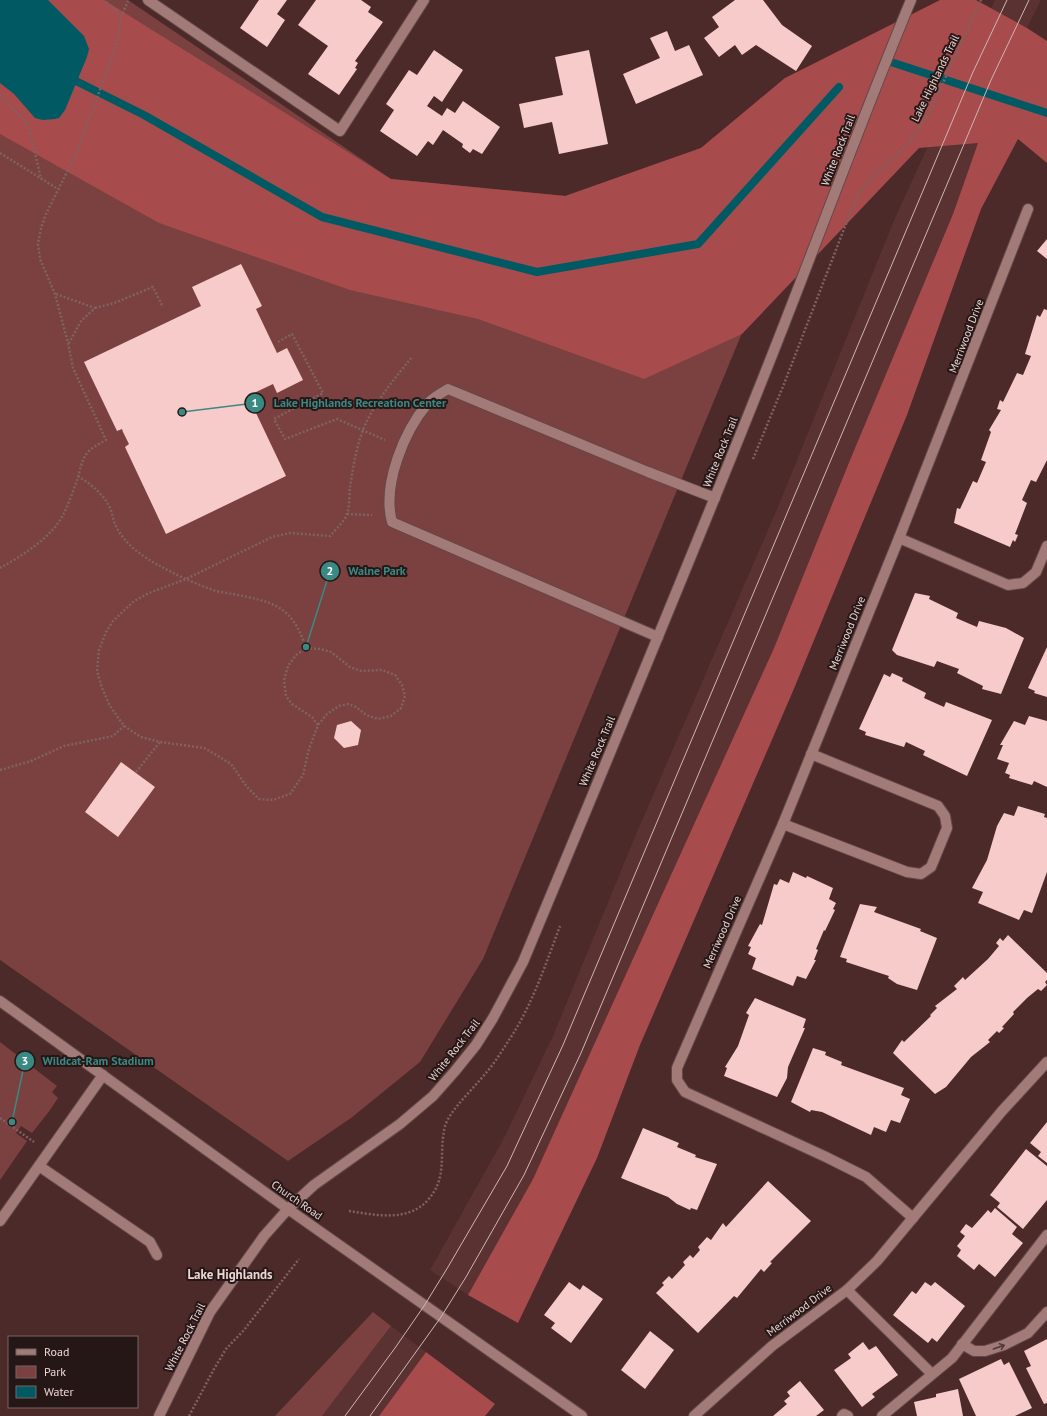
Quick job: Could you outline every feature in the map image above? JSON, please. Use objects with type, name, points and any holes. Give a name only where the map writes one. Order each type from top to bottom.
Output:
[{"type":"street","points":[[148,0],[340,131],[424,0]]},
{"type":"street","name":"White Rock Trail","points":[[160,1416],[210,1312],[264,1236],[288,1209],[314,1185],[400,1124],[433,1096],[476,1045],[494,1018],[523,962],[715,498],[868,105],[911,0]]},
{"type":"street","name":"Merriwood Drive","points":[[913,1218],[866,1177],[685,1092],[678,1080],[677,1068],[783,824],[899,538],[1028,209]]},
{"type":"street","points":[[658,637],[392,522],[390,495],[394,470],[402,447],[414,423],[429,402],[448,389],[648,472],[715,498]]},
{"type":"street","points":[[899,538],[1008,585],[1023,583],[1036,572],[1047,546]]},
{"type":"street","points":[[783,824],[907,872],[921,874],[930,867],[947,828],[946,816],[938,806],[811,754]]},
{"type":"street","name":"Church Road","points":[[0,1001],[288,1209],[582,1416]]},
{"type":"street","name":"Merriwood Drive","points":[[694,1416],[772,1346],[847,1290],[877,1261],[1002,1111],[1047,1062]]},
{"type":"street","points":[[0,1221],[103,1075]]},
{"type":"street","points":[[39,1166],[150,1242],[157,1255]]},
{"type":"street","points":[[882,1416],[952,1358],[1047,1235]]},
{"type":"street","points":[[847,1290],[932,1374]]},
{"type":"street","points":[[962,1344],[974,1351],[985,1351],[1004,1345],[1028,1333],[1047,1312]]},
{"type":"street","points":[[842,1416],[844,1414],[848,1416]]},
{"type":"path","points":[[104,0],[121,17]]},
{"type":"path","points":[[0,568],[35,546],[52,530],[63,515],[78,476],[81,462],[90,450],[106,440],[73,368],[55,294],[40,259],[38,244],[41,228],[76,154],[110,63],[118,38],[121,17],[129,0]]},
{"type":"path","name":"Lake Highlands Trail","points":[[876,174],[906,146],[920,127],[932,107],[981,0]]},
{"type":"path","points":[[0,95],[26,122],[30,131],[41,179]]},
{"type":"path","points":[[0,153],[58,190]]},
{"type":"path","points":[[68,343],[81,321],[95,308],[114,303],[154,287],[164,307]]},
{"type":"path","points":[[55,294],[95,308]]},
{"type":"path","points":[[278,342],[292,334],[323,392],[274,419],[286,439],[337,419],[402,447]]},
{"type":"path","points":[[318,725],[312,717],[292,704],[286,696],[284,680],[288,666],[296,655],[306,648],[332,652],[350,667],[361,671],[382,670],[395,675],[402,685],[405,696],[401,708],[391,716],[378,719],[366,715],[356,706],[348,704],[339,706],[327,714],[318,725],[309,749],[303,774],[290,794],[274,800],[259,799],[246,787],[231,764],[204,748],[160,742],[141,737],[124,726],[110,706],[102,688],[97,671],[99,650],[106,632],[113,621],[134,601],[149,593],[186,579],[272,537],[290,533],[330,536],[347,514],[350,487],[363,430],[389,385],[412,357]]},
{"type":"path","points":[[78,476],[96,489],[109,506],[117,528],[134,549],[158,565],[186,579],[214,590],[263,600],[283,609],[294,621],[302,635],[306,648]]},
{"type":"path","points":[[347,514],[391,516]]},
{"type":"path","points":[[0,770],[31,761],[64,746],[113,736],[124,726]]},
{"type":"path","points":[[136,772],[160,742]]},
{"type":"path","points":[[0,1118],[38,1144],[48,1153]]},
{"type":"path","points":[[189,1416],[226,1349],[244,1330],[299,1259]]},
{"type":"shaded area","points":[[0,0],[104,0],[391,179],[565,196],[701,148],[785,78],[940,0],[976,0],[1027,28],[1047,41],[1047,163],[1018,139],[981,209],[907,415],[793,691],[640,1045],[597,1158],[518,1323],[468,1295],[533,1179],[774,648],[850,460],[953,214],[978,143],[919,148],[742,334],[644,379],[478,319],[350,290],[159,223],[0,134]]},
{"type":"shaded area","points":[[995,0],[1041,0],[1027,28],[978,143],[953,214],[850,460],[774,648],[533,1179],[468,1295],[430,1270],[504,1138],[553,1036],[637,832],[778,507],[895,218]]},
{"type":"shaded area","points":[[391,1326],[426,1352],[379,1416],[322,1416]]},
{"type":"shaded area","points":[[426,1352],[495,1404],[485,1416],[379,1416]]},
{"type":"green space","points":[[0,0],[128,0],[391,179],[566,196],[701,148],[785,78],[840,96],[483,959],[420,1062],[351,1118],[288,1161],[0,960]]},
{"type":"green space","points":[[0,1042],[57,1086],[52,1092],[58,1098],[32,1133],[21,1126],[16,1133],[27,1141],[0,1180]]},
{"type":"green space","points":[[373,1312],[391,1326],[322,1416],[275,1416]]},
{"type":"water","points":[[0,0],[48,0],[84,36],[89,49],[87,57],[65,110],[59,118],[43,120],[35,118],[14,94],[0,83]]},
{"type":"building","points":[[259,0],[287,0],[277,14],[285,20],[267,47],[240,28]]},
{"type":"building","points":[[316,0],[361,0],[371,7],[368,12],[383,22],[355,61],[358,63],[355,68],[357,69],[339,95],[308,74],[328,46],[298,25]]},
{"type":"building","points":[[735,0],[763,0],[782,25],[812,46],[796,71],[756,45],[742,55],[735,45],[719,57],[704,38],[719,27],[712,17]]},
{"type":"building","points":[[667,31],[675,51],[689,45],[703,75],[636,104],[623,74],[660,58],[650,38]]},
{"type":"building","points":[[434,50],[463,70],[442,102],[434,96],[427,106],[442,116],[447,108],[455,113],[463,101],[500,127],[482,154],[473,149],[470,153],[462,147],[463,144],[443,130],[433,145],[428,141],[417,156],[380,131],[394,110],[386,104],[409,70],[417,75]]},
{"type":"building","points":[[589,50],[608,144],[559,154],[552,122],[524,128],[519,104],[563,95],[555,57]]},
{"type":"building","points":[[1047,239],[1047,259],[1037,251]]},
{"type":"building","points":[[241,264],[262,306],[256,309],[277,353],[287,348],[303,380],[277,393],[273,384],[248,396],[286,476],[166,534],[125,447],[129,444],[122,429],[117,431],[84,362],[201,306],[192,287]]},
{"type":"building","points":[[1044,309],[1047,310],[1047,460],[1036,482],[1031,480],[1022,500],[1027,503],[1015,534],[1018,535],[1015,542],[1013,540],[1010,547],[954,523],[957,508],[960,509],[973,481],[977,483],[986,462],[981,460],[991,432],[989,430],[1001,410],[997,409],[1000,400],[1003,402],[1017,373],[1023,375],[1031,356],[1025,354],[1037,315],[1040,317]]},
{"type":"building","points":[[915,593],[930,596],[929,599],[958,613],[956,618],[977,627],[979,621],[1006,628],[1024,638],[1001,694],[982,689],[983,686],[957,673],[959,669],[937,661],[934,667],[897,655],[892,650]]},
{"type":"building","points":[[1047,647],[1047,697],[1034,693],[1035,691],[1028,688]]},
{"type":"building","points":[[892,673],[903,678],[902,681],[926,693],[924,698],[944,707],[946,702],[992,720],[967,776],[923,755],[925,751],[906,742],[904,747],[865,735],[866,732],[859,729],[884,674],[890,677]]},
{"type":"building","points":[[1029,716],[1047,721],[1047,787],[1034,781],[1032,785],[1009,778],[1010,775],[1005,773],[1009,763],[997,759],[1003,745],[1000,745],[1014,721],[1025,725]]},
{"type":"building","points":[[351,721],[361,730],[358,745],[344,748],[334,738],[337,725]]},
{"type":"building","points":[[121,762],[155,787],[118,837],[85,812]]},
{"type":"building","points":[[1018,806],[1045,814],[1044,817],[1047,818],[1047,872],[1032,913],[1024,910],[1019,920],[978,903],[983,892],[972,888],[987,860],[997,826],[1004,813],[1014,816]]},
{"type":"building","points":[[793,872],[806,878],[807,876],[833,888],[829,899],[836,903],[833,909],[835,910],[816,949],[818,950],[814,960],[816,960],[806,979],[797,976],[793,986],[752,969],[756,958],[748,954],[751,947],[748,946],[760,924],[762,925],[774,884],[777,885],[780,879],[789,883]]},
{"type":"building","points":[[860,904],[877,907],[874,912],[921,929],[920,931],[937,938],[917,990],[897,984],[888,978],[889,976],[846,962],[847,959],[840,957]]},
{"type":"building","points":[[1008,935],[1047,973],[1047,980],[1045,982],[1047,985],[1041,991],[1038,989],[1027,998],[1013,1012],[1014,1014],[1002,1027],[1004,1028],[999,1033],[997,1031],[988,1040],[990,1042],[971,1057],[946,1087],[935,1094],[893,1053],[902,1040],[904,1042],[931,1016],[930,1015],[937,1008],[935,1006],[957,989],[954,986],[963,977],[965,980],[988,959],[999,946],[996,943],[1000,938],[1003,941]]},
{"type":"building","points":[[755,998],[806,1019],[803,1028],[805,1028],[788,1067],[787,1078],[777,1097],[724,1076],[727,1068],[725,1067],[738,1046],[749,1015],[746,1013]]},
{"type":"building","points":[[813,1048],[826,1052],[825,1055],[842,1062],[841,1065],[904,1088],[901,1095],[910,1099],[900,1123],[891,1120],[886,1132],[874,1127],[871,1135],[822,1112],[811,1110],[810,1112],[791,1102]]},
{"type":"building","points":[[1047,1122],[1047,1163],[1038,1156],[1041,1152],[1030,1143]]},
{"type":"building","points":[[643,1128],[679,1143],[677,1147],[696,1155],[695,1157],[717,1164],[697,1210],[691,1208],[690,1210],[677,1204],[668,1197],[621,1178]]},
{"type":"building","points":[[1026,1149],[1047,1166],[1047,1200],[1023,1229],[997,1207],[1000,1203],[990,1195]]},
{"type":"building","points":[[768,1181],[811,1221],[770,1262],[772,1263],[764,1272],[761,1269],[737,1298],[734,1296],[698,1333],[656,1293],[664,1285],[662,1283],[669,1276],[672,1279],[685,1265],[683,1262],[690,1255],[693,1258],[700,1250],[698,1247],[707,1237],[711,1240],[723,1223],[726,1227]]},
{"type":"building","points":[[995,1208],[1017,1227],[1012,1234],[1023,1243],[995,1277],[979,1264],[974,1270],[957,1256],[961,1250],[957,1246],[965,1236],[960,1232],[966,1224],[972,1228],[988,1210],[991,1213]]},
{"type":"building","points":[[569,1282],[580,1290],[583,1285],[603,1299],[571,1343],[551,1328],[555,1323],[544,1315]]},
{"type":"building","points":[[925,1282],[931,1286],[935,1282],[965,1306],[937,1342],[932,1338],[928,1343],[893,1315],[912,1291],[916,1294]]},
{"type":"building","points":[[650,1331],[674,1350],[645,1389],[621,1370]]},
{"type":"building","points":[[1047,1339],[1047,1403],[1044,1404],[1026,1368],[1031,1366],[1024,1351]]},
{"type":"building","points":[[863,1342],[869,1350],[876,1346],[898,1375],[872,1394],[875,1397],[862,1407],[834,1370],[851,1358],[848,1354]]},
{"type":"building","points":[[1001,1359],[1004,1365],[1009,1362],[1032,1408],[1015,1416],[976,1416],[959,1379]]},
{"type":"building","points":[[800,1381],[824,1410],[816,1416],[773,1416],[787,1404],[784,1401],[790,1396],[787,1392]]},
{"type":"building","points":[[958,1389],[963,1416],[917,1416],[914,1402],[936,1397],[936,1394]]},
{"type":"waterway","points":[[894,63],[1047,113]]},
{"type":"waterway","points":[[68,77],[144,115],[322,217],[537,272],[698,244],[839,87]]},
{"type":"tram line","points":[[345,1416],[424,1306],[507,1166],[563,1045],[973,72],[1007,0]]},
{"type":"tram line","points":[[370,1416],[441,1317],[466,1277],[524,1175],[581,1053],[991,80],[1029,0]]},
{"type":"place","name":"Lake Highlands Recreation Center","points":[[182,412]]},
{"type":"place","name":"Walne Park","points":[[306,647]]},
{"type":"place","name":"Wildcat-Ram Stadium","points":[[12,1122]]},
{"type":"district","name":"Lake Highlands","points":[[230,1274]]}]
